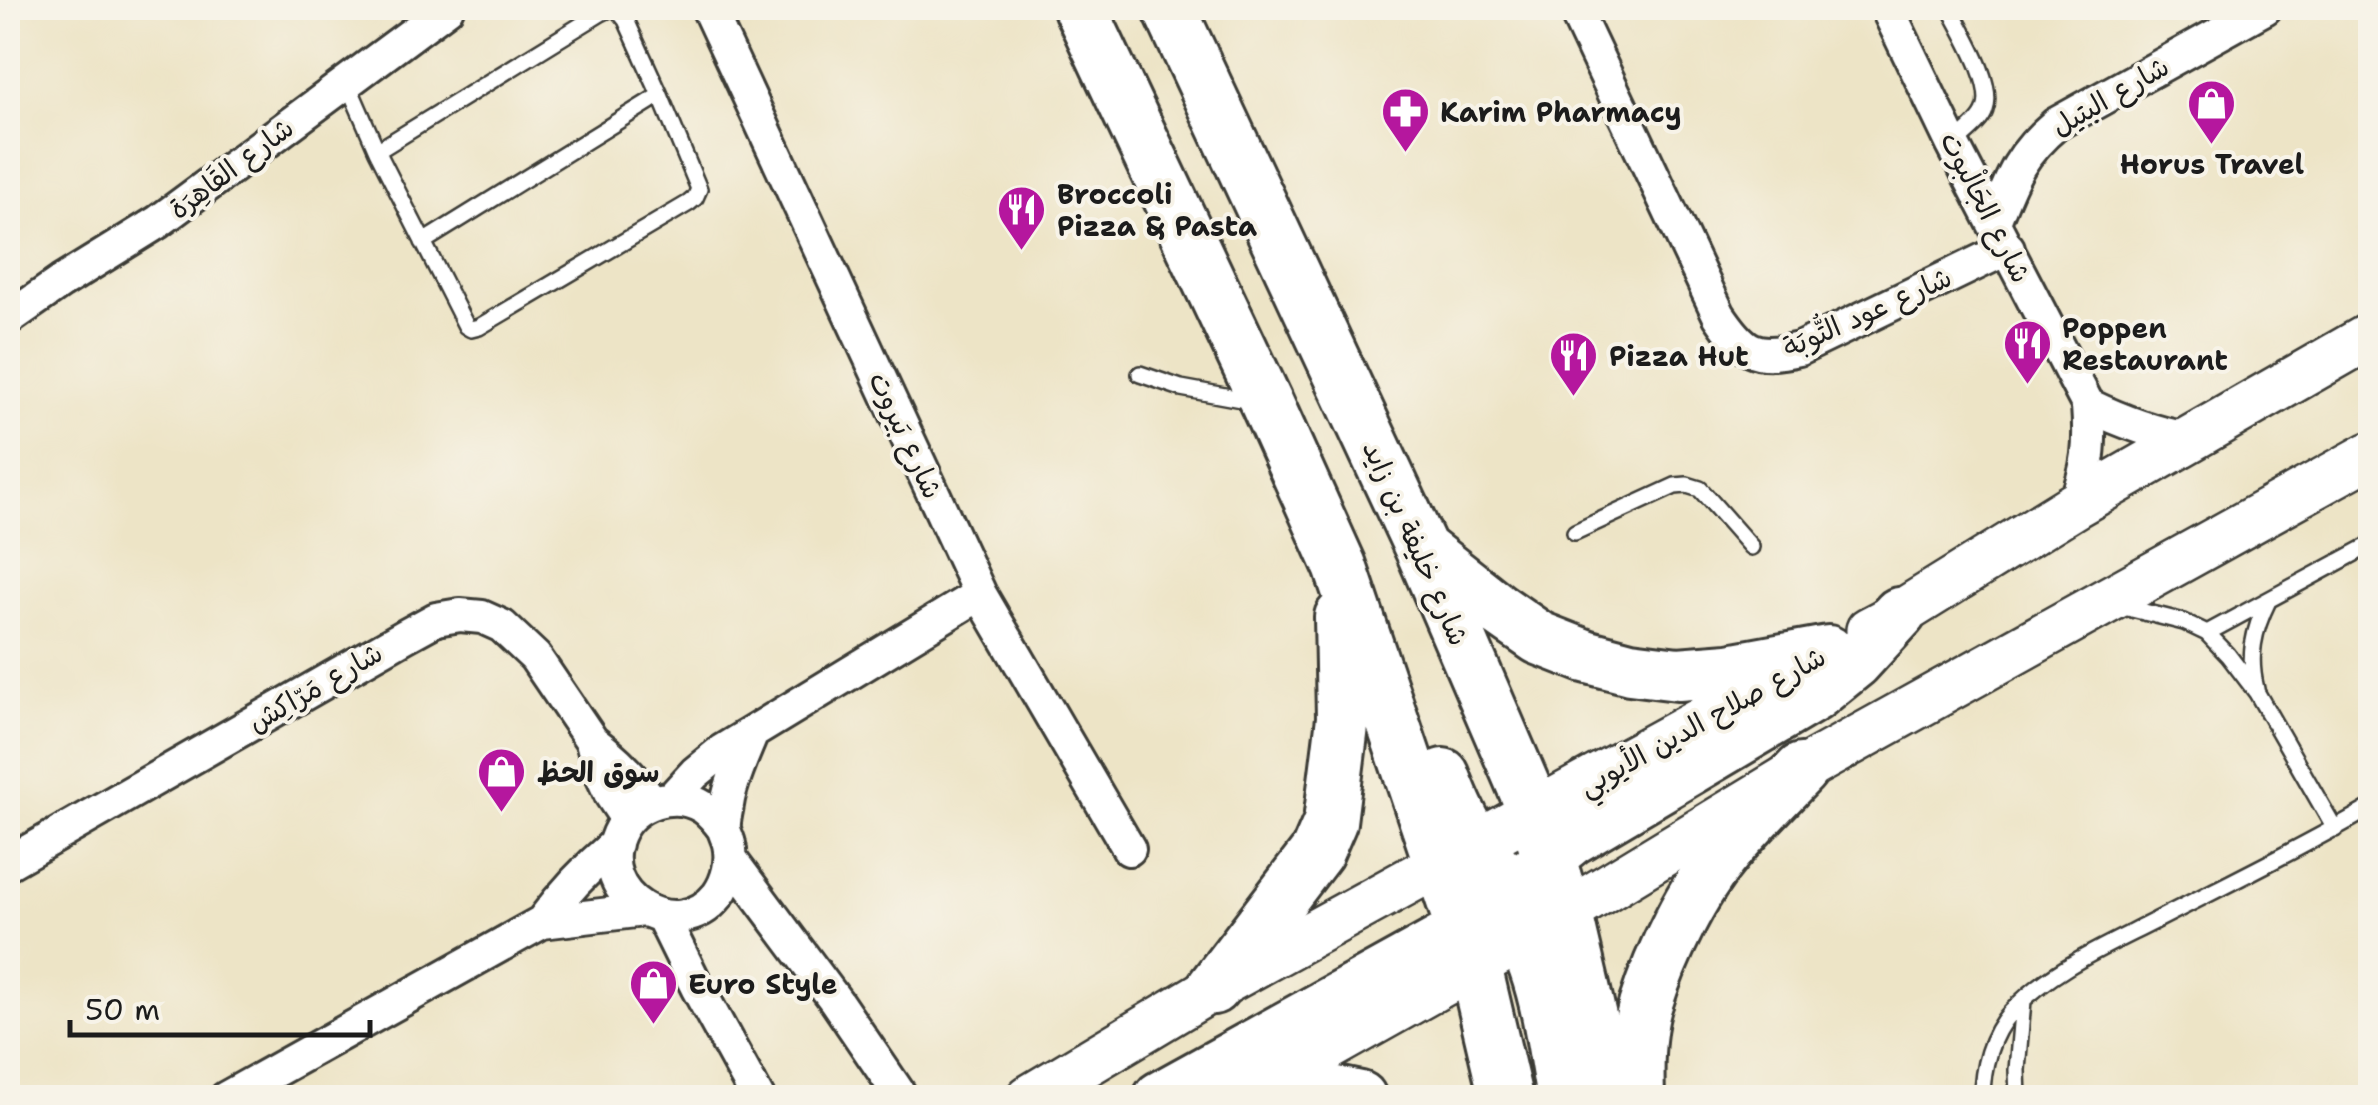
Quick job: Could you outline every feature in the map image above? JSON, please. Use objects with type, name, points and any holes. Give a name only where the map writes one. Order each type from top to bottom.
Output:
[{"type":"main road","name":"شارع خليفة بن زايد","points":[[1080,8],[1340,566],[1610,1098]]},
{"type":"main road","name":"شارع خليفة بن زايد","points":[[1170,8],[1422,550],[1504,891],[1506,1098]]},
{"type":"main road","points":[[1296,467],[1325,492],[1353,539],[1458,815],[1504,891],[1542,992],[1564,1098]]},
{"type":"main road","points":[[1422,550],[1539,638],[1630,668],[1678,674],[1729,670],[1828,652]]},
{"type":"main road","points":[[1213,988],[1317,852],[1330,822],[1343,718],[1340,566]]},
{"type":"main road","points":[[1160,1098],[1410,961],[1572,838],[1814,695],[1855,662],[1899,614]]},
{"type":"main road","points":[[1638,1098],[1637,1056],[1645,1008],[1666,952],[1725,850],[1801,770]]},
{"type":"main road","points":[[1249,1092],[1317,1090],[1360,1098]]},
{"type":"street","name":"شارع القَاهِرَة","points":[[8,318],[158,222],[446,8]]},
{"type":"street","name":"شارع بَيروت","points":[[708,8],[980,594],[1130,849]]},
{"type":"street","name":"شارع عود التُّوبَة","points":[[1574,8],[1720,316],[1736,340],[1750,350],[1774,355],[1799,349],[2001,235]]},
{"type":"street","name":"شارع الجَالْبوت","points":[[1888,8],[2088,405],[2091,439],[2086,473],[2075,505]]},
{"type":"street","name":"شارع البتيل","points":[[2001,235],[2020,162],[2035,142],[2056,124],[2265,8]]},
{"type":"street","name":"شارع صلاح الدين الأيوبي","points":[[1249,1092],[1504,891],[1828,652],[2370,336]]},
{"type":"street","points":[[2088,405],[2154,433],[2188,439]]},
{"type":"street","name":"شارع صلاح الدين الأيوبي","points":[[1029,1098],[1213,988],[1504,891],[1801,770],[2370,455]]},
{"type":"street","points":[[542,922],[563,893],[642,816],[722,752],[980,594]]},
{"type":"street","name":"شارع مَرّاكِش","points":[[8,862],[436,619],[460,615],[482,617],[502,626],[535,658],[592,741],[625,768],[642,816]]},
{"type":"street","points":[[226,1098],[542,922],[653,913],[682,916],[700,909],[716,897],[727,880],[729,796],[752,734]]},
{"type":"street","points":[[758,1098],[653,913],[622,889],[616,876],[613,860],[642,816],[688,800],[714,816],[727,845],[902,1098]]},
{"type":"lane","points":[[1950,8],[1984,77],[1988,96],[1985,113],[1954,145]]},
{"type":"lane","points":[[347,82],[377,151],[466,326],[471,328],[479,327],[688,203],[699,189],[626,20],[617,9],[609,9],[377,151]]},
{"type":"lane","points":[[423,242],[660,95]]},
{"type":"lane","points":[[1140,374],[1181,388],[1267,404]]},
{"type":"lane","points":[[1575,532],[1675,486],[1686,485],[1700,489],[1752,547]]},
{"type":"lane","points":[[2207,633],[2370,546]]},
{"type":"lane","points":[[2257,693],[2251,656],[2253,636],[2268,602]]},
{"type":"lane","points":[[2106,603],[2184,622],[2207,633],[2257,693],[2335,829]]},
{"type":"lane","points":[[1982,1098],[1984,1070],[1995,1037],[2007,1016],[2042,983],[2370,808]]},
{"type":"lane","points":[[2018,1098],[2023,1001]]},
{"type":"place","name":"Horus Travel","points":[[2212,146]]},
{"type":"place","name":"Karim Pharmacy","points":[[1405,154]]},
{"type":"place","name":"Broccoli Pizza & Pasta","points":[[1022,252]]},
{"type":"place","name":"Poppen Restaurant","points":[[2027,386]]},
{"type":"place","name":"Pizza Hut","points":[[1574,398]]},
{"type":"place","name":"سوق الحظ","points":[[502,814]]},
{"type":"place","name":"Euro Style","points":[[653,1026]]}]
